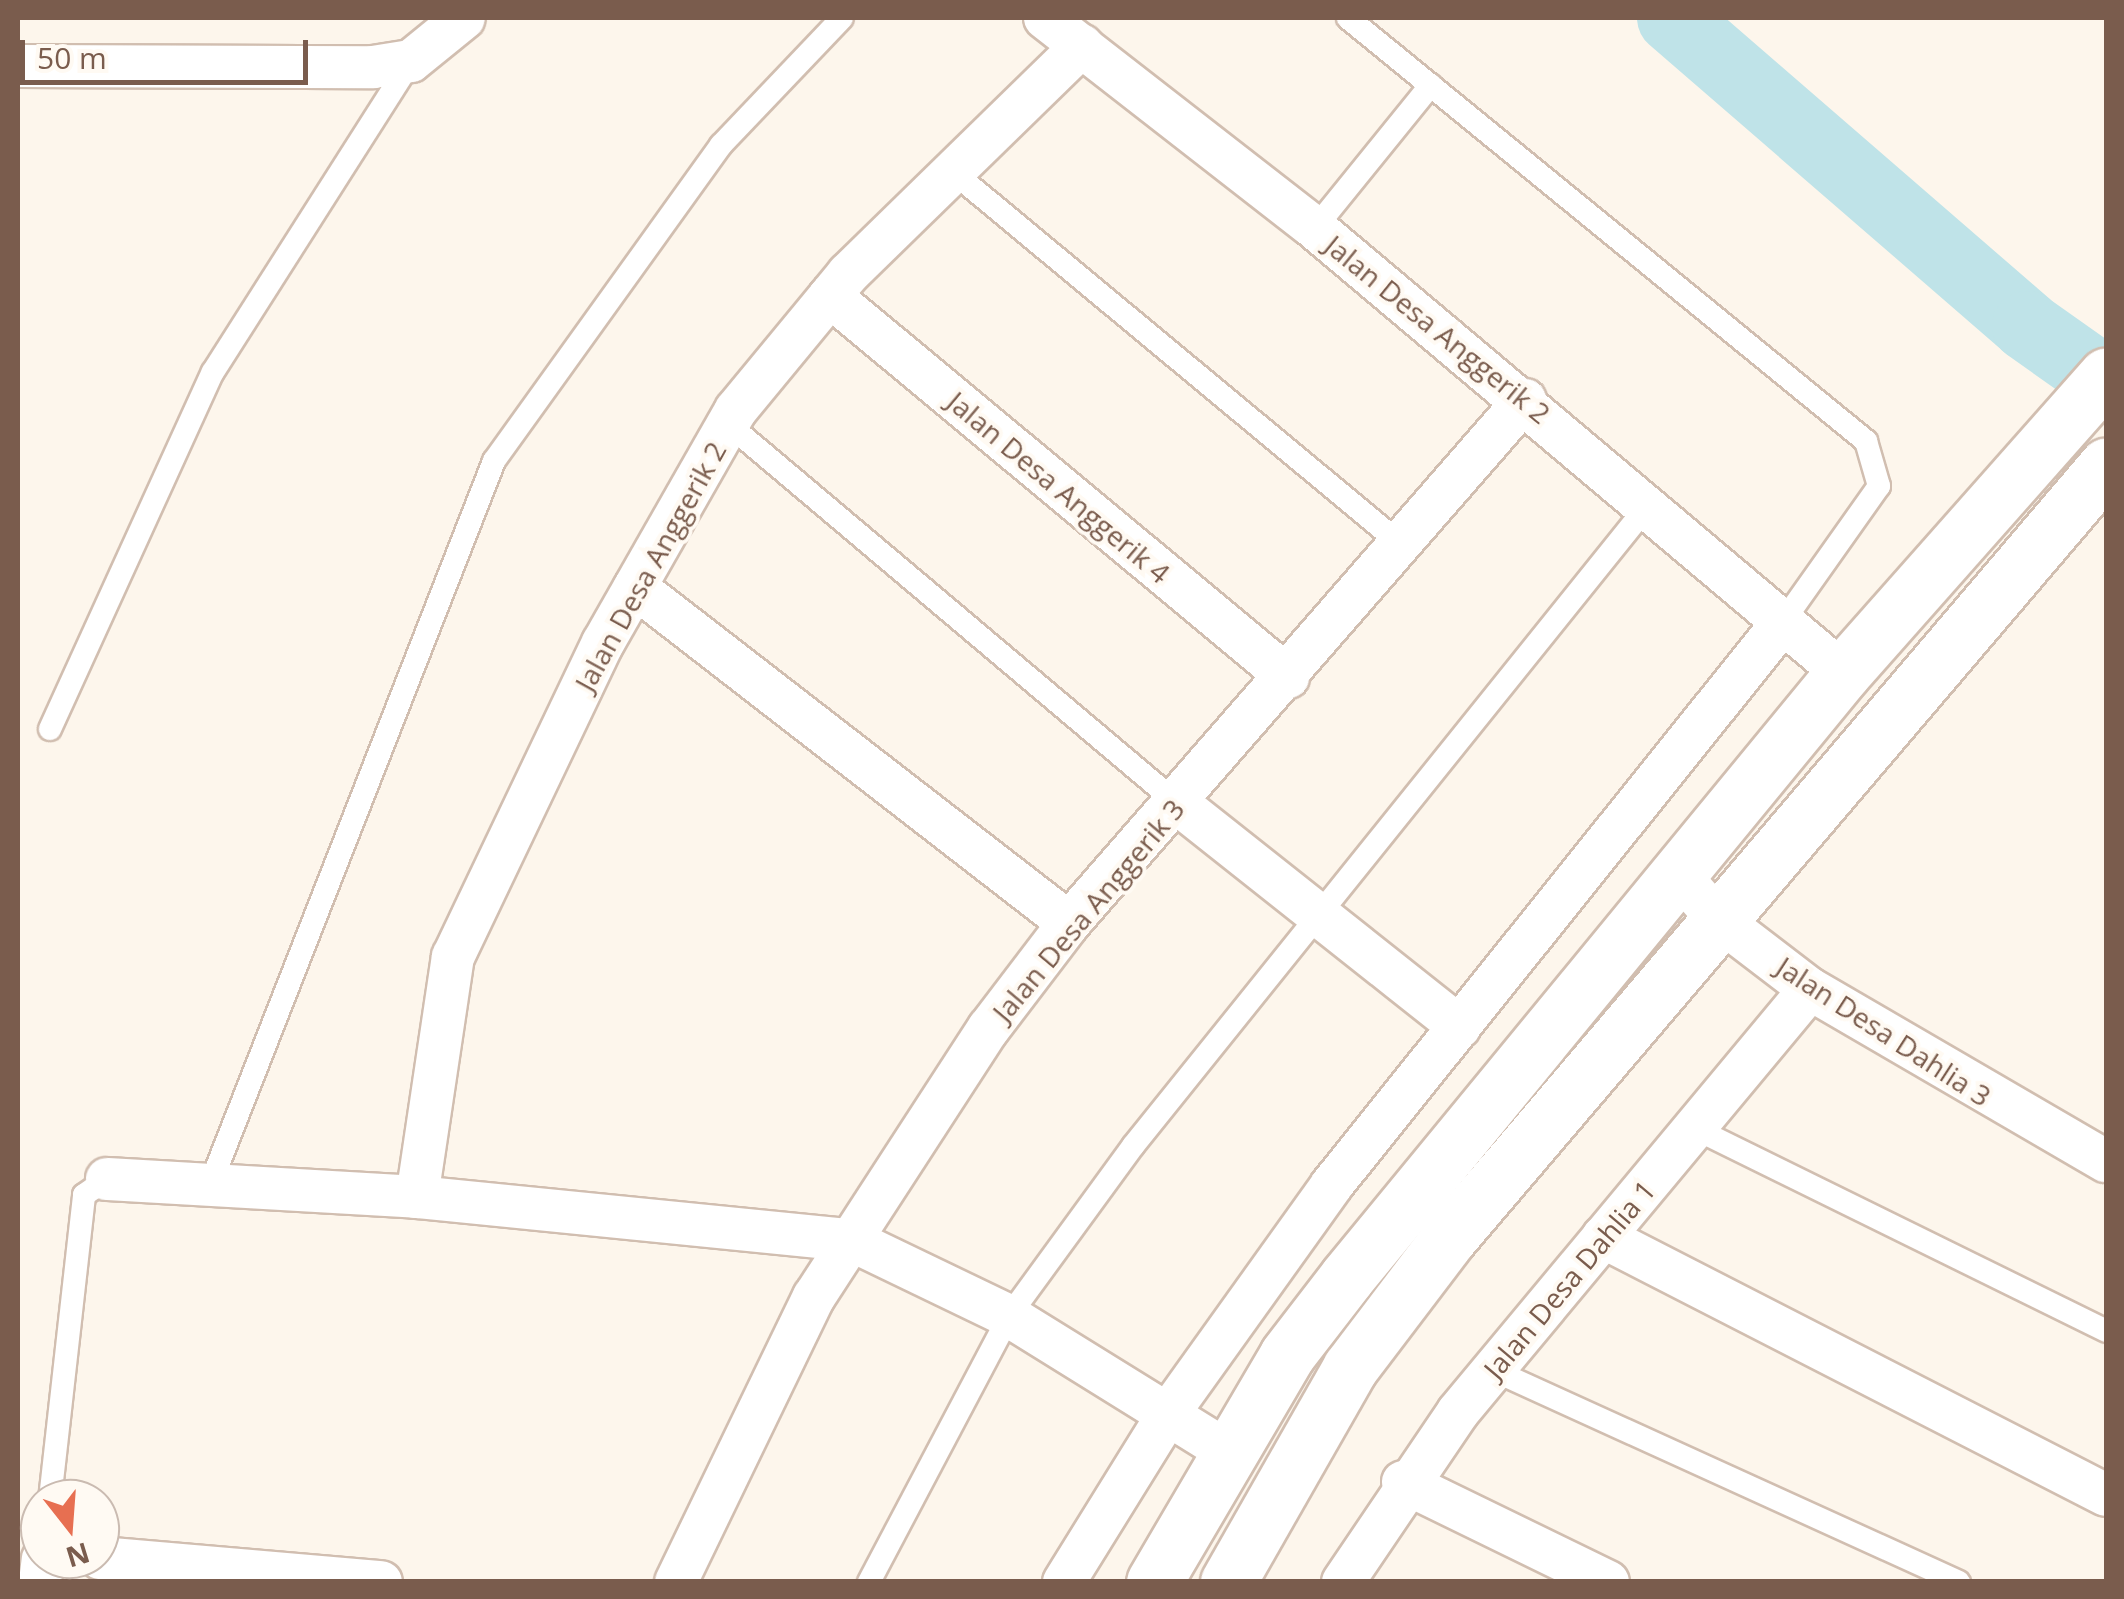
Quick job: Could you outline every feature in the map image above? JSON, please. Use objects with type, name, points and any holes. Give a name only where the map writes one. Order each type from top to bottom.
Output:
[{"type":"street","points":[[18,66],[411,61],[464,18]]},
{"type":"street","name":"Jalan Desa Anggerik 2","points":[[1045,18],[1315,228],[1525,400],[1648,504],[1780,626],[1843,673]]},
{"type":"street","name":"Jalan Desa Anggerik 2","points":[[417,1197],[453,958],[635,587],[728,424],[830,296],[1082,46]]},
{"type":"street","name":"Jalan Desa Anggerik 4","points":[[830,296],[1288,677]]},
{"type":"street","points":[[1154,1582],[1228,1451],[1347,1277],[1843,673],[2106,376]]},
{"type":"street","name":"Jalan Desa Anggerik 3","points":[[676,1582],[851,1240],[1069,923],[1288,677],[1525,400]]},
{"type":"street","points":[[1843,673],[1878,683],[1894,675],[2106,466]]},
{"type":"street","points":[[1228,1582],[1350,1368],[1718,918],[2106,466]]},
{"type":"street","points":[[635,587],[1069,923]]},
{"type":"street","points":[[1064,1582],[1168,1414],[1330,1186],[1780,626]]},
{"type":"street","points":[[1176,802],[1460,1026]]},
{"type":"street","name":"Jalan Desa Dahlia 3","points":[[1679,875],[1718,918],[1810,989],[2106,1161]]},
{"type":"street","name":"Jalan Desa Dahlia 1","points":[[1343,1582],[1403,1482],[1810,989]]},
{"type":"street","points":[[107,1179],[417,1197],[851,1240],[1009,1316],[1228,1451]]},
{"type":"street","points":[[1603,1236],[2106,1495]]},
{"type":"street","points":[[1403,1482],[1608,1582]]},
{"type":"street","points":[[120,1560],[380,1582]]},
{"type":"lane","points":[[210,1186],[494,460],[721,145],[842,18]]},
{"type":"lane","points":[[1348,18],[1866,441],[1879,486],[1780,626]]},
{"type":"lane","points":[[50,730],[213,372],[411,61]]},
{"type":"lane","points":[[1315,228],[1431,85]]},
{"type":"lane","points":[[954,172],[1402,545]]},
{"type":"lane","points":[[728,424],[1176,802]]},
{"type":"lane","points":[[870,1582],[1009,1316],[1317,913],[1648,504]]},
{"type":"lane","points":[[1696,1129],[2106,1331]]},
{"type":"lane","points":[[52,1479],[84,1196],[107,1179]]},
{"type":"lane","points":[[1492,1370],[1959,1582]]},
{"type":"waterway","points":[[1672,18],[2027,326],[2106,382]]}]
